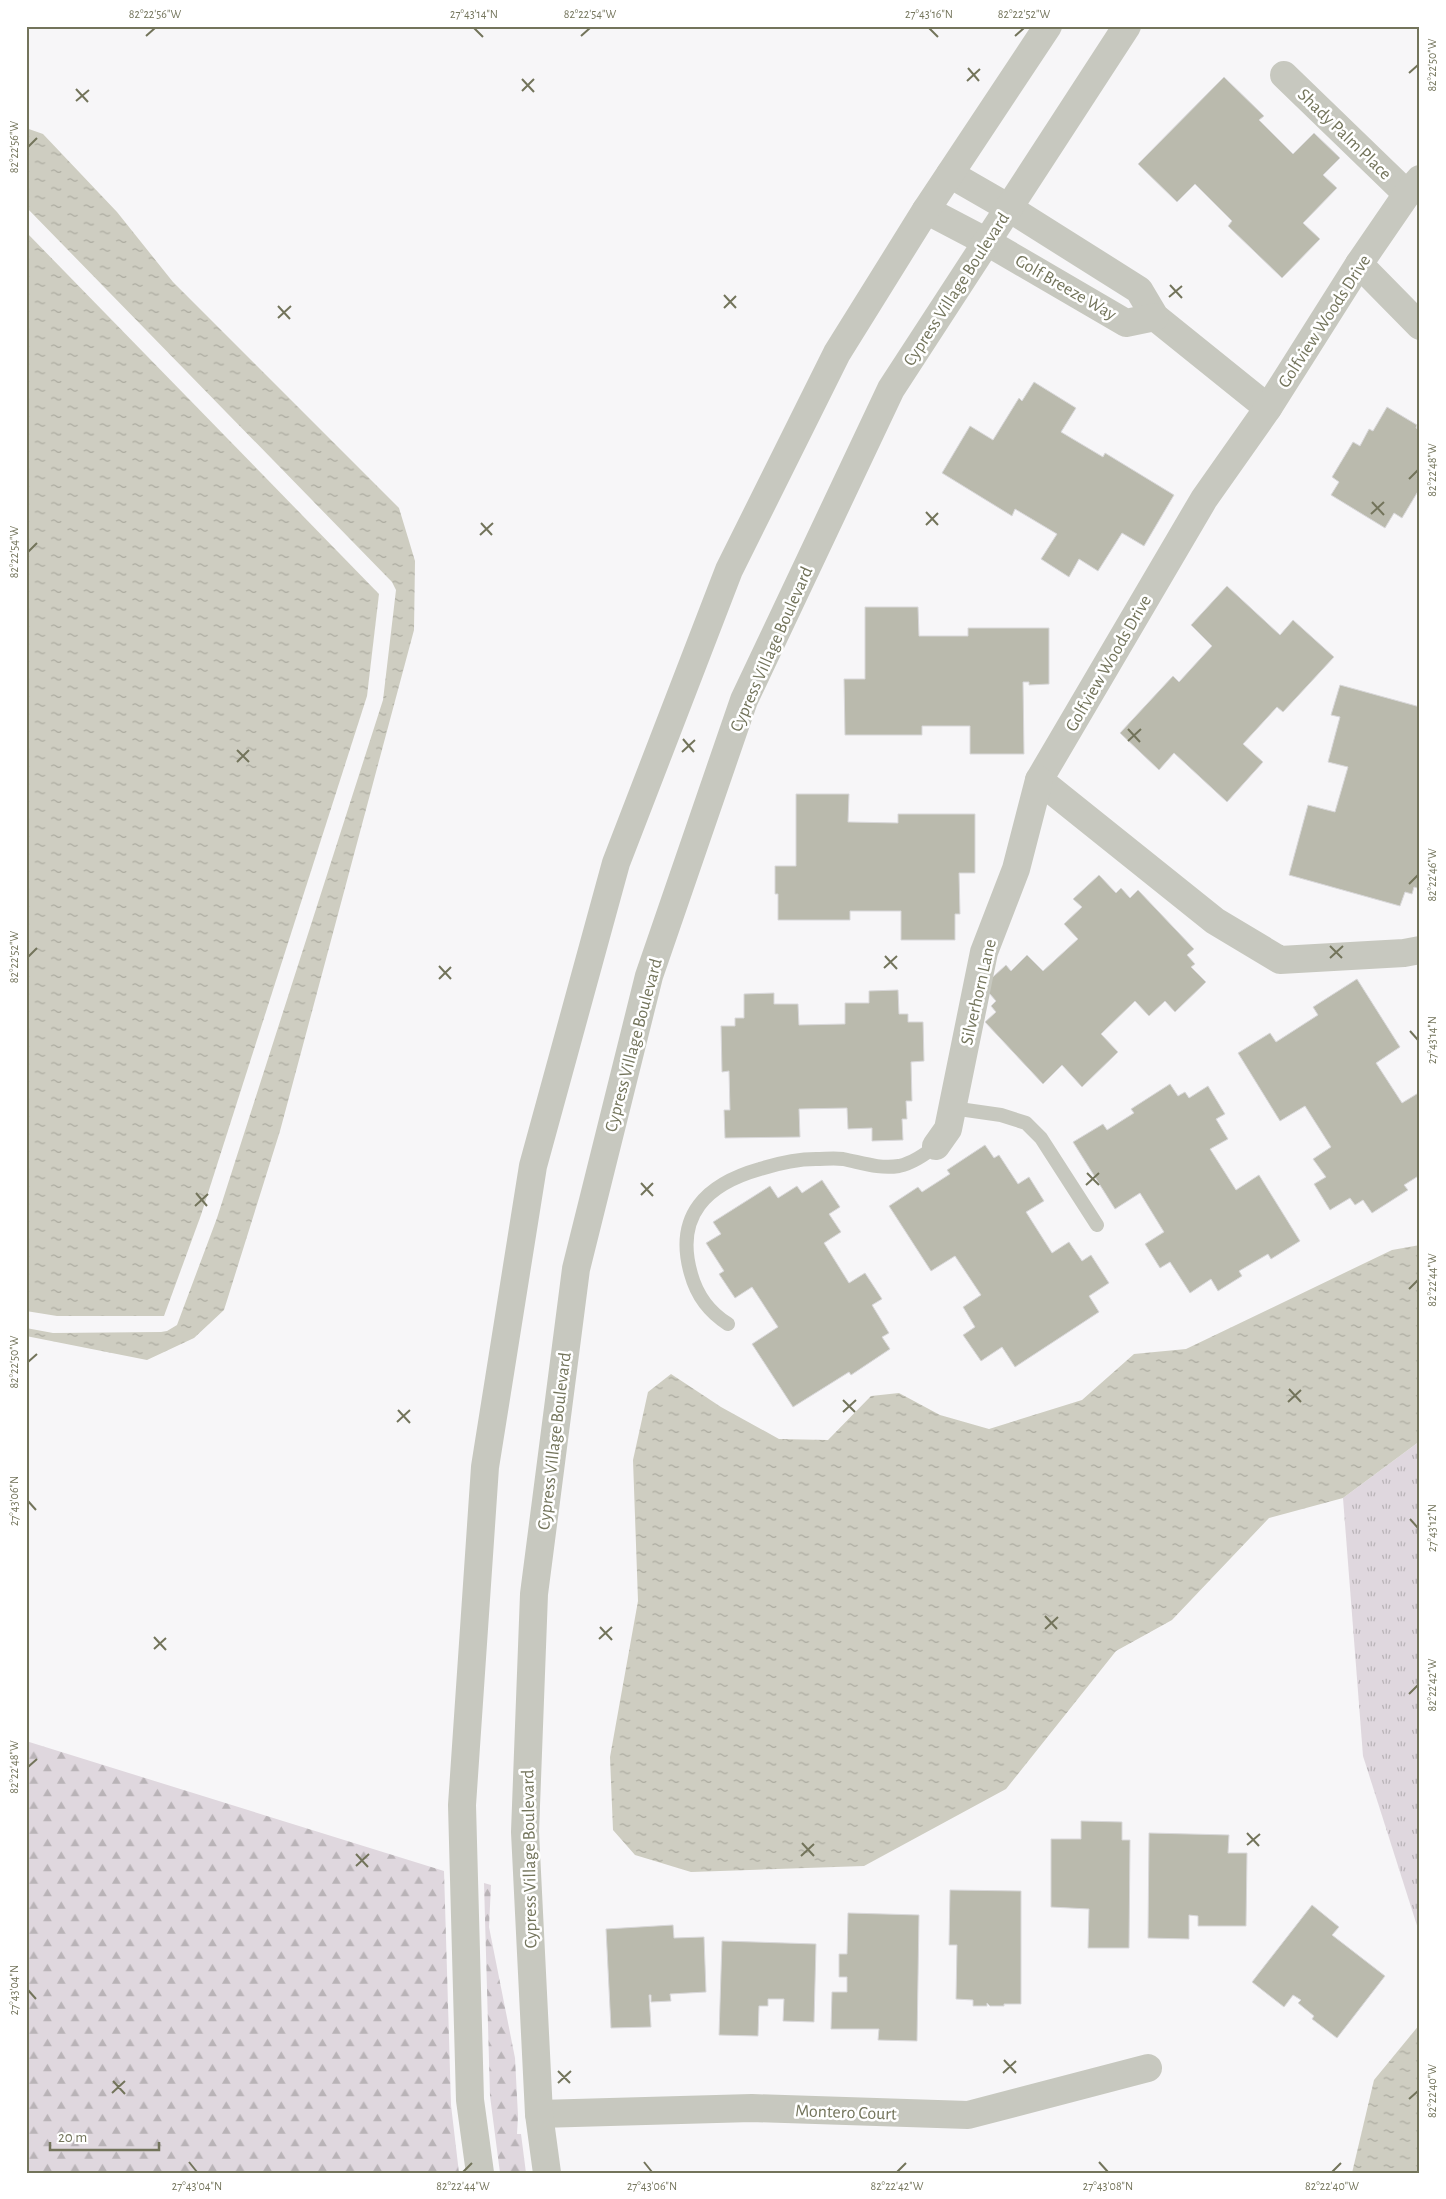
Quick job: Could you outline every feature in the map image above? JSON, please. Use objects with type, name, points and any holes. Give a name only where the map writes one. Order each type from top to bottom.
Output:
[{"type":"street","points":[[480,2173],[470,2100],[462,1805],[484,1467],[534,1166],[616,863],[729,570],[837,353],[926,210],[1048,26]]},
{"type":"street","name":"Cypress Village Boulevard","points":[[547,2173],[539,2114],[525,1832],[534,1594],[576,1269],[649,976],[744,700],[891,389],[1127,26]]},
{"type":"street","name":"Shady Palm Place","points":[[1284,75],[1413,186]]},
{"type":"street","name":"Golf Breeze Way","points":[[950,174],[1009,208],[1139,290],[1155,317],[1268,408]]},
{"type":"street","name":"Golfview Woods Drive","points":[[1039,780],[1204,499],[1268,408],[1359,264],[1413,186]]},
{"type":"street","name":"Golf Breeze Way","points":[[926,210],[987,242],[1126,323],[1155,317]]},
{"type":"street","points":[[1359,264],[1420,326]]},
{"type":"street","points":[[1039,780],[1214,921],[1280,960],[1404,953],[1420,950]]},
{"type":"street","name":"Silverhorn Lane","points":[[936,1146],[948,1129],[984,952],[1016,869],[1039,780]]},
{"type":"street","name":"Montero Court","points":[[539,2114],[752,2108],[968,2116],[1148,2068]]},
{"type":"lane","points":[[952,1108],[1001,1115],[1026,1123],[1041,1138],[1097,1225]]},
{"type":"lane","points":[[728,1324],[705,1305],[694,1284],[686,1258],[687,1234],[692,1216],[702,1200],[716,1188],[750,1172],[792,1160],[841,1159],[879,1167],[901,1165],[919,1158],[936,1146]]},
{"type":"green space","points":[[1420,1441],[1420,1935],[1363,1756],[1343,1498]]},
{"type":"green space","points":[[26,1741],[444,1871],[451,2105],[459,2173],[26,2173]]},
{"type":"green space","points":[[484,1883],[491,1885],[489,1927],[515,2058],[517,2134],[521,2134],[526,2173],[500,2173],[490,2096]]},
{"type":"water","points":[[26,128],[43,134],[117,212],[173,282],[399,508],[415,561],[414,630],[280,1131],[224,1310],[194,1338],[147,1360],[26,1336],[26,1328],[53,1333],[161,1332],[177,1325],[217,1218],[383,700],[396,590],[392,582],[26,207]]},
{"type":"water","points":[[26,232],[379,594],[367,696],[201,1215],[164,1316],[57,1316],[26,1311]]},
{"type":"water","points":[[1420,1245],[1420,1441],[1343,1498],[1269,1518],[1172,1620],[1116,1651],[1006,1789],[864,1866],[691,1872],[635,1855],[613,1830],[610,1757],[638,1601],[633,1460],[648,1392],[671,1374],[721,1407],[779,1439],[828,1440],[871,1396],[899,1393],[940,1415],[989,1429],[1082,1400],[1134,1354],[1186,1349],[1392,1250]]},
{"type":"water","points":[[1420,2024],[1420,2173],[1352,2173],[1374,2080]]},
{"type":"building","points":[[1224,77],[1264,116],[1259,120],[1293,154],[1314,133],[1340,158],[1323,175],[1337,188],[1303,223],[1320,239],[1282,278],[1228,226],[1232,221],[1195,184],[1177,202],[1138,164]]},
{"type":"building","points":[[1034,382],[1076,408],[1061,432],[1103,457],[1105,453],[1174,495],[1144,546],[1122,533],[1098,571],[1079,559],[1069,577],[1041,559],[1057,534],[1015,509],[1012,516],[942,473],[970,426],[993,440],[1019,398],[1022,401]]},
{"type":"building","points":[[1387,407],[1417,425],[1416,428],[1420,430],[1420,475],[1417,479],[1420,481],[1420,488],[1402,518],[1394,513],[1385,528],[1331,495],[1339,482],[1332,477],[1353,442],[1360,446],[1369,429],[1373,431]]},
{"type":"building","points":[[1227,586],[1280,635],[1293,620],[1334,657],[1283,712],[1277,707],[1243,744],[1263,762],[1227,802],[1174,753],[1159,770],[1120,733],[1173,676],[1179,682],[1212,646],[1191,625]]},
{"type":"building","points":[[865,607],[918,607],[919,636],[968,636],[968,628],[1049,628],[1049,684],[1029,685],[1029,682],[1023,682],[1024,754],[970,754],[970,726],[922,726],[922,735],[845,735],[844,679],[865,679]]},
{"type":"building","points":[[1340,685],[1420,707],[1420,824],[1418,830],[1420,831],[1420,889],[1414,887],[1412,894],[1405,892],[1400,906],[1289,875],[1308,805],[1335,812],[1348,767],[1328,762],[1340,717],[1331,715]]},
{"type":"building","points":[[796,794],[849,794],[848,822],[898,823],[898,814],[975,814],[975,873],[959,873],[960,914],[955,914],[955,940],[901,940],[901,911],[850,911],[850,920],[778,920],[778,894],[775,894],[775,866],[796,866]]},
{"type":"building","points":[[1099,875],[1116,893],[1121,888],[1130,898],[1138,890],[1194,949],[1187,955],[1195,964],[1191,967],[1206,982],[1175,1012],[1165,1001],[1149,1016],[1135,1001],[1101,1034],[1118,1052],[1082,1087],[1062,1065],[1043,1084],[985,1022],[996,1012],[991,1006],[996,1001],[983,986],[1006,965],[1011,971],[1027,955],[1043,971],[1078,939],[1064,924],[1082,907],[1073,899]]},
{"type":"building","points":[[1357,979],[1400,1047],[1376,1063],[1402,1103],[1420,1092],[1420,1175],[1404,1185],[1408,1190],[1372,1213],[1363,1200],[1355,1205],[1350,1198],[1330,1210],[1314,1184],[1326,1177],[1313,1159],[1331,1147],[1305,1106],[1280,1121],[1238,1053],[1270,1033],[1276,1042],[1318,1015],[1313,1007]]},
{"type":"building","points":[[898,990],[899,1014],[908,1014],[908,1022],[923,1022],[924,1061],[911,1062],[912,1101],[906,1101],[907,1119],[902,1119],[903,1140],[872,1141],[872,1128],[848,1129],[847,1108],[799,1109],[800,1137],[725,1138],[724,1110],[730,1110],[729,1071],[722,1072],[721,1026],[735,1026],[735,1018],[744,1018],[744,994],[774,993],[774,1004],[798,1004],[799,1025],[845,1024],[845,1003],[869,1003],[869,991]]},
{"type":"building","points":[[1170,1084],[1178,1096],[1185,1092],[1189,1098],[1208,1086],[1225,1114],[1216,1119],[1228,1139],[1210,1149],[1236,1190],[1259,1175],[1300,1241],[1271,1259],[1268,1254],[1239,1271],[1242,1276],[1218,1291],[1211,1279],[1190,1293],[1170,1262],[1160,1268],[1145,1244],[1164,1232],[1140,1193],[1115,1209],[1073,1142],[1103,1124],[1107,1130],[1134,1113],[1131,1109]]},
{"type":"building","points":[[985,1145],[994,1158],[999,1155],[1018,1184],[1029,1177],[1044,1201],[1026,1212],[1052,1253],[1069,1242],[1082,1261],[1091,1255],[1109,1283],[1089,1296],[1099,1312],[1015,1367],[1002,1347],[981,1361],[963,1335],[975,1327],[963,1307],[981,1295],[955,1256],[931,1271],[889,1206],[918,1187],[922,1192],[950,1174],[947,1170]]},
{"type":"building","points":[[822,1180],[840,1207],[829,1214],[841,1232],[824,1243],[849,1283],[865,1273],[882,1299],[872,1305],[889,1333],[882,1337],[890,1349],[851,1375],[849,1372],[793,1407],[752,1344],[778,1327],[752,1287],[735,1298],[719,1274],[724,1271],[706,1243],[721,1234],[713,1222],[770,1186],[778,1198],[797,1186],[802,1193]]},
{"type":"building","points":[[1081,1821],[1122,1822],[1122,1840],[1130,1840],[1129,1948],[1088,1948],[1089,1909],[1051,1907],[1051,1839],[1081,1839]]},
{"type":"building","points":[[1149,1833],[1229,1835],[1228,1853],[1247,1853],[1246,1926],[1198,1926],[1198,1916],[1189,1915],[1189,1939],[1148,1938]]},
{"type":"building","points":[[950,1890],[1021,1891],[1021,2004],[990,2006],[987,2003],[987,2006],[973,2006],[973,2000],[956,1999],[957,1945],[949,1945]]},
{"type":"building","points":[[1312,1905],[1339,1927],[1332,1935],[1385,1976],[1337,2038],[1312,2019],[1314,2016],[1298,2003],[1301,2000],[1293,1995],[1284,2007],[1252,1982]]},
{"type":"building","points":[[848,1913],[919,1915],[917,2041],[878,2040],[879,2029],[831,2029],[832,1992],[847,1992],[847,1977],[839,1977],[839,1954],[847,1954]]},
{"type":"building","points":[[673,1925],[674,1938],[704,1937],[706,1992],[670,1994],[671,2001],[651,2002],[651,1995],[649,1995],[651,2027],[611,2028],[606,1929]]},
{"type":"building","points":[[722,1941],[816,1944],[814,2022],[783,2021],[784,1999],[768,1999],[768,2006],[759,2006],[758,2036],[719,2035]]}]
